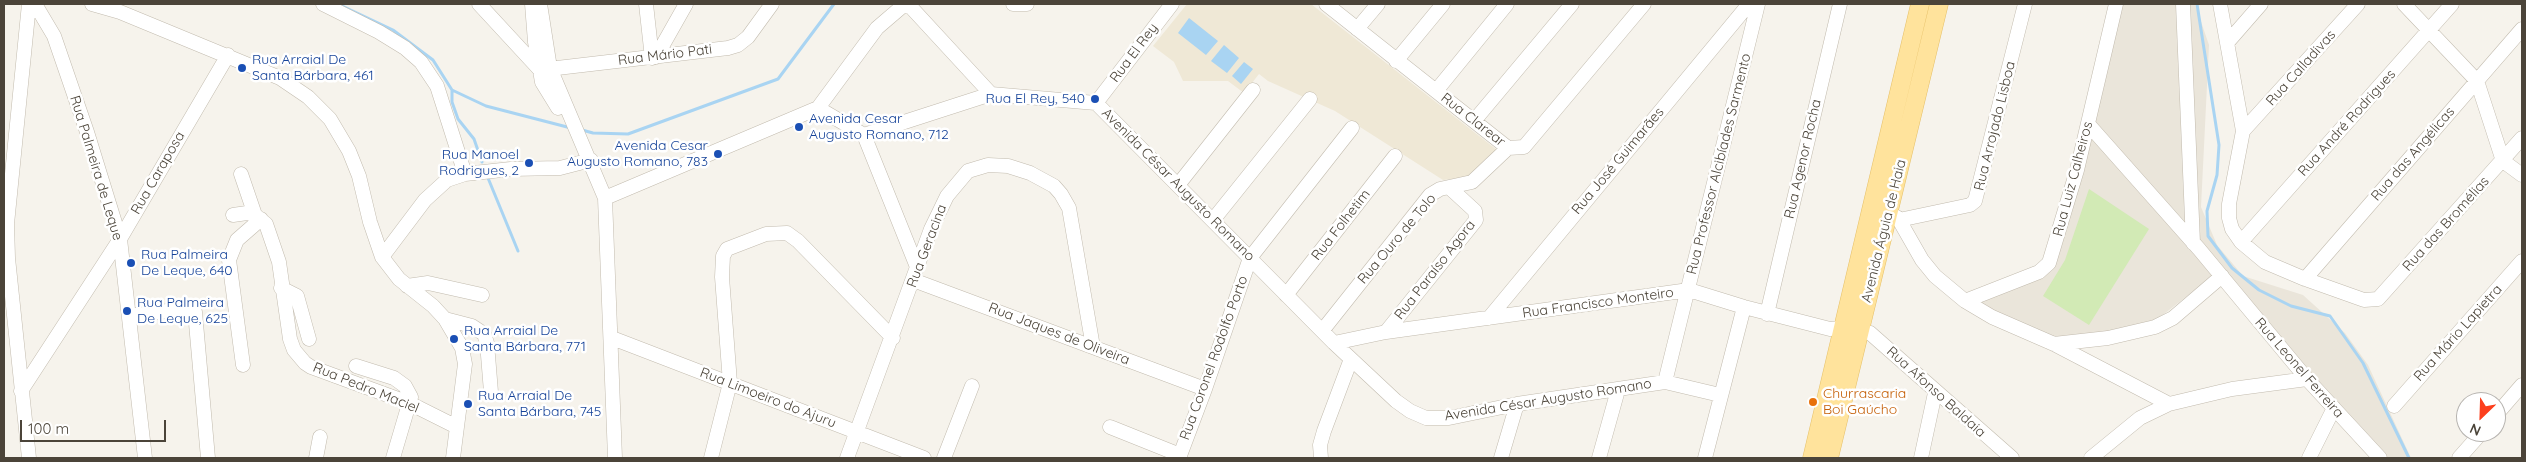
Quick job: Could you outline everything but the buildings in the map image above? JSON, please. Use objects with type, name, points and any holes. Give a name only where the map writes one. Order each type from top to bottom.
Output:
[{"type":"main road","name":"Avenida Águia de Haia","points":[[1812,458],[1920,4]]},
{"type":"main road","name":"Avenida Águia de Haia","points":[[1829,458],[1859,330],[1894,216],[1939,4]]},
{"type":"street","points":[[29,4],[7,224],[21,391],[29,458]]},
{"type":"street","name":"Rua Palmeira de Leque","points":[[35,4],[54,36],[87,132],[120,239],[145,458]]},
{"type":"street","points":[[92,4],[280,78],[308,97],[330,119],[349,151],[359,176],[370,222],[382,257],[407,286],[433,306],[445,319],[462,348],[465,364],[453,458]]},
{"type":"street","points":[[323,4],[379,32],[422,62],[437,86],[465,174]]},
{"type":"street","points":[[479,4],[492,19],[545,69]]},
{"type":"street","points":[[532,4],[535,42],[545,69]]},
{"type":"street","points":[[540,4],[545,69],[542,82],[564,112],[590,162],[605,198],[612,338],[615,458]]},
{"type":"street","points":[[646,4],[654,57]]},
{"type":"street","points":[[654,57],[686,4]]},
{"type":"street","name":"Rua Mário Pati","points":[[545,69],[654,57],[738,45],[748,37],[772,4]]},
{"type":"street","points":[[605,198],[818,108],[877,28],[906,4],[991,94]]},
{"type":"street","name":"Rua El Rey","points":[[1096,102],[1172,4]]},
{"type":"street","name":"Rua Clarear","points":[[1326,4],[1508,148],[1524,147],[1644,4]]},
{"type":"street","points":[[1357,29],[1378,4]]},
{"type":"street","points":[[1396,61],[1443,4]]},
{"type":"street","points":[[1436,91],[1508,4]]},
{"type":"street","points":[[1474,121],[1572,4]]},
{"type":"street","name":"Rua José Guimarães","points":[[1489,318],[1749,4]]},
{"type":"street","name":"Rua Professor Alcibíades Sarmento","points":[[1665,382],[1758,4]]},
{"type":"street","name":"Rua Agenor Rocha","points":[[1767,314],[1840,4]]},
{"type":"street","name":"Rua Arrojado Lisboa","points":[[1894,216],[1970,205],[1975,201],[2025,4]]},
{"type":"street","name":"Rua Luiz Calheiros","points":[[1965,301],[2038,272],[2049,262],[2077,170],[2116,4]]},
{"type":"street","points":[[2183,4],[2193,243]]},
{"type":"street","points":[[2220,4],[2243,131],[2229,204],[2232,229],[2241,242],[2265,262],[2305,280]]},
{"type":"street","points":[[2226,43],[2262,4]]},
{"type":"street","name":"Rua Calladivas","points":[[2243,131],[2358,4]]},
{"type":"street","points":[[2404,4],[2477,81],[2502,161],[2522,175]]},
{"type":"street","name":"Rua André Rodrigues","points":[[2241,242],[2452,4]]},
{"type":"street","points":[[492,19],[520,44],[528,47],[535,42]]},
{"type":"street","name":"Rua das Angélicas","points":[[2305,280],[2522,29]]},
{"type":"street","name":"Rua Caraposa","points":[[21,391],[120,239],[228,56]]},
{"type":"street","points":[[1178,185],[1253,90]]},
{"type":"street","name":"Avenida César Augusto Romano","points":[[864,135],[991,94],[1096,102],[1334,343],[1396,401],[1426,418],[1449,418],[1517,404],[1665,382],[1720,395]]},
{"type":"street","points":[[1212,220],[1310,100]]},
{"type":"street","points":[[818,108],[864,135],[915,273]]},
{"type":"street","name":"Rua Leonel Ferreira","points":[[2088,124],[2222,276],[2307,379],[2380,458]]},
{"type":"street","name":"Rua Coronel Rodolfo Porto","points":[[1179,457],[1205,389],[1250,258],[1352,128]]},
{"type":"street","name":"Rua das Bromélias","points":[[2305,280],[2364,300],[2378,299],[2522,138]]},
{"type":"street","name":"Rua Ouro de Tolo","points":[[1322,331],[1430,194],[1472,182],[1508,148]]},
{"type":"street","name":"Rua Folhetim","points":[[1286,295],[1395,156]]},
{"type":"street","points":[[382,257],[437,189],[447,180],[465,174],[560,168],[590,162]]},
{"type":"street","name":"Rua Geracina","points":[[847,458],[893,338],[931,230],[947,196],[964,175],[988,165],[1008,166],[1030,173],[1054,186],[1069,208],[1093,347]]},
{"type":"street","name":"Rua Pedro Maciel","points":[[241,174],[258,217],[274,242],[279,262],[281,288],[290,339],[294,350],[304,362],[311,367],[409,403],[457,428]]},
{"type":"street","name":"Rua Paraíso Agora","points":[[1386,332],[1476,220],[1475,211],[1450,188]]},
{"type":"street","points":[[232,215],[240,212],[258,217],[237,240],[229,260],[243,365]]},
{"type":"street","points":[[1894,216],[1922,260],[1935,276],[1965,301],[1992,317],[2054,344],[2170,404]]},
{"type":"street","points":[[710,458],[730,383],[722,277],[723,256],[727,249],[766,234],[787,234],[798,241],[893,338]]},
{"type":"street","name":"Rua Mário Lapietra","points":[[2394,406],[2522,261]]},
{"type":"street","name":"Rua Jaques de Oliveira","points":[[915,273],[1093,347],[1205,389]]},
{"type":"street","points":[[2054,344],[2108,338],[2155,327],[2173,318],[2222,276]]},
{"type":"street","points":[[407,286],[428,284],[482,295]]},
{"type":"street","points":[[281,288],[296,296],[309,339]]},
{"type":"street","name":"Rua Francisco Monteiro","points":[[1334,343],[1386,332],[1689,290],[1744,308],[1830,330],[1842,328],[1859,330]]},
{"type":"street","points":[[129,316],[190,308],[196,312],[208,458]]},
{"type":"street","points":[[1705,458],[1744,308]]},
{"type":"street","points":[[445,319],[472,326],[484,334],[487,343],[491,392]]},
{"type":"street","name":"Rua Afonso Baldaia","points":[[1859,330],[1870,333],[1935,393],[2012,458]]},
{"type":"street","name":"Rua Limoeiro do Ajuru","points":[[612,338],[924,458]]},
{"type":"street","points":[[1321,458],[1320,445],[1324,431],[1351,359]]},
{"type":"street","points":[[356,366],[394,378],[405,386],[411,398],[393,458]]},
{"type":"street","points":[[2091,458],[2140,418],[2170,404],[2232,388],[2307,379]]},
{"type":"street","points":[[2506,403],[2522,385]]},
{"type":"street","points":[[944,458],[972,386]]},
{"type":"street","points":[[1599,458],[1618,390]]},
{"type":"street","points":[[1921,458],[1935,393]]},
{"type":"street","points":[[1501,458],[1517,404]]},
{"type":"street","points":[[2309,458],[2334,408]]},
{"type":"street","points":[[1110,427],[1179,457]]},
{"type":"street","points":[[316,458],[320,437]]},
{"type":"street","points":[[2459,458],[2473,442]]},
{"type":"shaded area","points":[[1187,4],[1311,4],[1497,150],[1477,176],[1443,180],[1335,111],[1268,81],[1259,74],[1244,93],[1228,81],[1183,81],[1174,62],[1153,46]]},
{"type":"shaded area","points":[[2115,4],[2195,4],[2209,45],[2201,207],[2217,245],[2243,276],[2303,295],[2345,333],[2368,365],[2411,458],[2376,458],[2214,275],[2155,321],[2076,340],[2025,331],[1961,300],[2047,261]]},
{"type":"green space","points":[[2089,189],[2149,229],[2089,325],[2043,296],[2065,260]]},
{"type":"water","points":[[1189,18],[1218,41],[1206,55],[1178,33]]},
{"type":"water","points":[[1224,45],[1239,58],[1227,73],[1211,61]]},
{"type":"water","points":[[1244,62],[1253,69],[1241,84],[1232,76]]},
{"type":"waterway","points":[[338,4],[393,30],[433,60],[452,90],[486,106],[571,128]]},
{"type":"waterway","points":[[582,130],[593,133],[628,134],[778,79],[834,4]]},
{"type":"waterway","points":[[2197,4],[2219,145],[2217,175],[2207,211],[2208,236],[2232,268],[2259,290],[2291,306],[2330,316],[2363,363],[2409,458]]},
{"type":"waterway","points":[[452,90],[452,102],[458,119],[474,139],[482,162]]},
{"type":"waterway","points":[[488,178],[518,251]]},
{"type":"place","name":"Rua Arraial De Santa Bárbara, 461","points":[[242,68]]},
{"type":"place","name":"Rua El Rey, 540","points":[[1095,99]]},
{"type":"place","name":"Avenida Cesar Augusto Romano, 712","points":[[799,127]]},
{"type":"place","name":"Avenida Cesar Augusto Romano, 783","points":[[718,154]]},
{"type":"place","name":"Rua Manoel Rodrigues, 2","points":[[529,163]]},
{"type":"place","name":"Rua Palmeira De Leque, 640","points":[[131,263]]},
{"type":"place","name":"Rua Palmeira De Leque, 625","points":[[127,311]]},
{"type":"place","name":"Rua Arraial De Santa Bárbara, 771","points":[[454,339]]},
{"type":"place","name":"Churrascaria Boi Gaúcho","points":[[1813,402]]},
{"type":"place","name":"Rua Arraial De Santa Bárbara, 745","points":[[468,404]]}]
